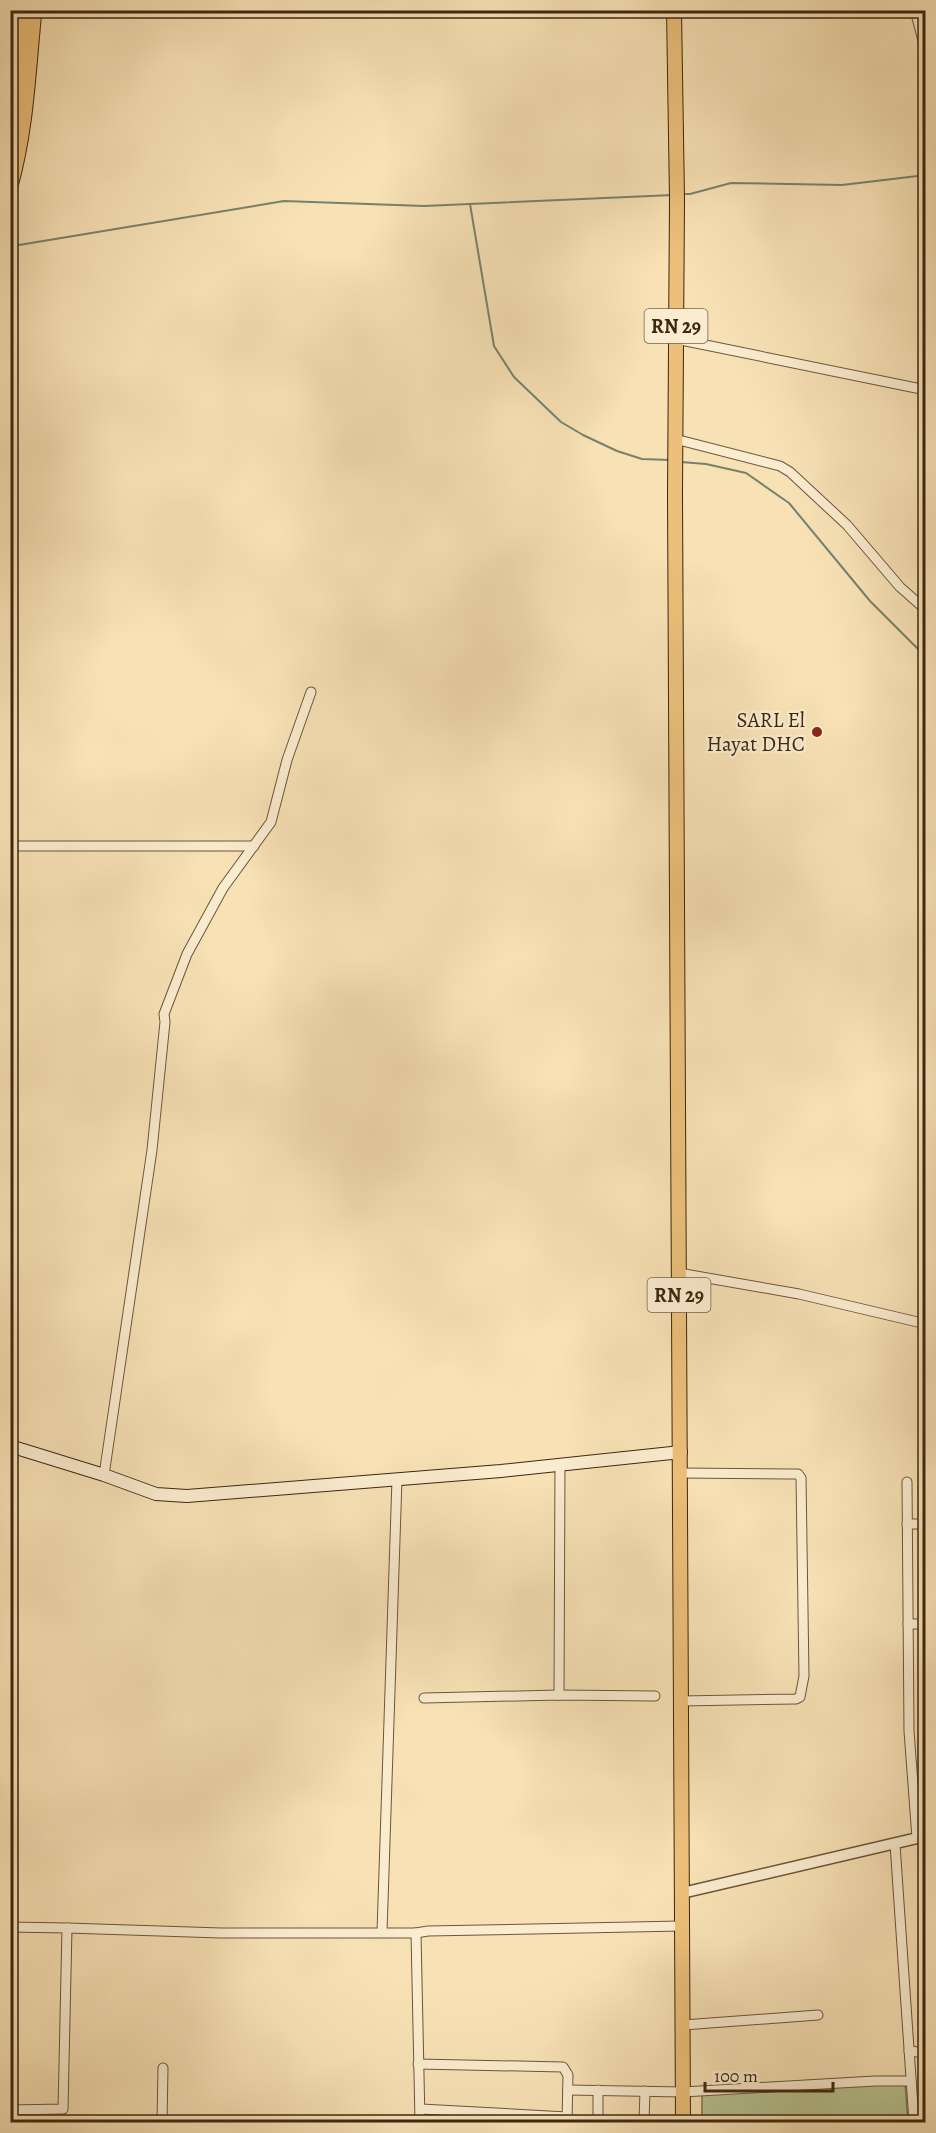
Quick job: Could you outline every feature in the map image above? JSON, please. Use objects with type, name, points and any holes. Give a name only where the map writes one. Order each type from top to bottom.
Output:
[{"type":"highway","points":[[10,120],[22,10]]},
{"type":"highway","points":[[10,186],[21,129],[34,10]]},
{"type":"main road","name":"RN 29","points":[[674,10],[683,2122]]},
{"type":"main road","points":[[10,1446],[104,1475],[156,1494],[188,1496],[681,1452]]},
{"type":"street","points":[[915,10],[926,52]]},
{"type":"street","points":[[676,339],[926,390]]},
{"type":"street","points":[[675,453],[780,466],[790,472],[847,525],[900,587],[926,610]]},
{"type":"street","points":[[104,1475],[152,1150],[164,1014],[187,954],[223,888],[271,822],[287,760],[311,692]]},
{"type":"street","points":[[18,846],[254,846]]},
{"type":"street","points":[[679,1273],[799,1294],[926,1324]]},
{"type":"street","points":[[559,1695],[560,1464]]},
{"type":"street","points":[[681,1473],[798,1474],[801,1478],[804,1676],[801,1697],[796,1699],[681,1701]]},
{"type":"street","points":[[382,1932],[397,1479]]},
{"type":"street","points":[[682,1893],[921,1837],[909,1731],[907,1482]]},
{"type":"street","points":[[908,1524],[926,1524]]},
{"type":"street","points":[[908,1624],[926,1624]]},
{"type":"street","points":[[424,1698],[559,1695],[655,1696]]},
{"type":"street","points":[[895,1844],[914,2122]]},
{"type":"street","points":[[10,1927],[221,1933],[416,1933],[681,1926]]},
{"type":"street","points":[[10,2110],[63,2109],[67,1928]]},
{"type":"street","points":[[416,1933],[420,2122]]},
{"type":"street","points":[[683,2025],[818,2015]]},
{"type":"street","points":[[909,2051],[926,2053]]},
{"type":"street","points":[[418,2064],[563,2067],[568,2075],[567,2120],[421,2109]]},
{"type":"street","points":[[162,2122],[163,2068]]},
{"type":"street","points":[[568,2090],[683,2092],[911,2081]]},
{"type":"street","points":[[598,2090],[598,2122]]},
{"type":"street","points":[[644,2122],[645,2091]]},
{"type":"green space","points":[[905,2082],[908,2122],[702,2122],[702,2091]]},
{"type":"waterway","points":[[681,194],[690,194],[731,183],[842,185],[926,175]]},
{"type":"waterway","points":[[19,245],[284,201],[424,206],[673,195]]},
{"type":"waterway","points":[[470,204],[494,346],[514,377],[561,422],[583,435],[617,451],[642,459],[670,460]]},
{"type":"waterway","points":[[681,462],[706,464],[746,473],[789,503],[870,601],[926,657]]},
{"type":"place","name":"SARL El Hayat DHC","points":[[817,732]]}]
